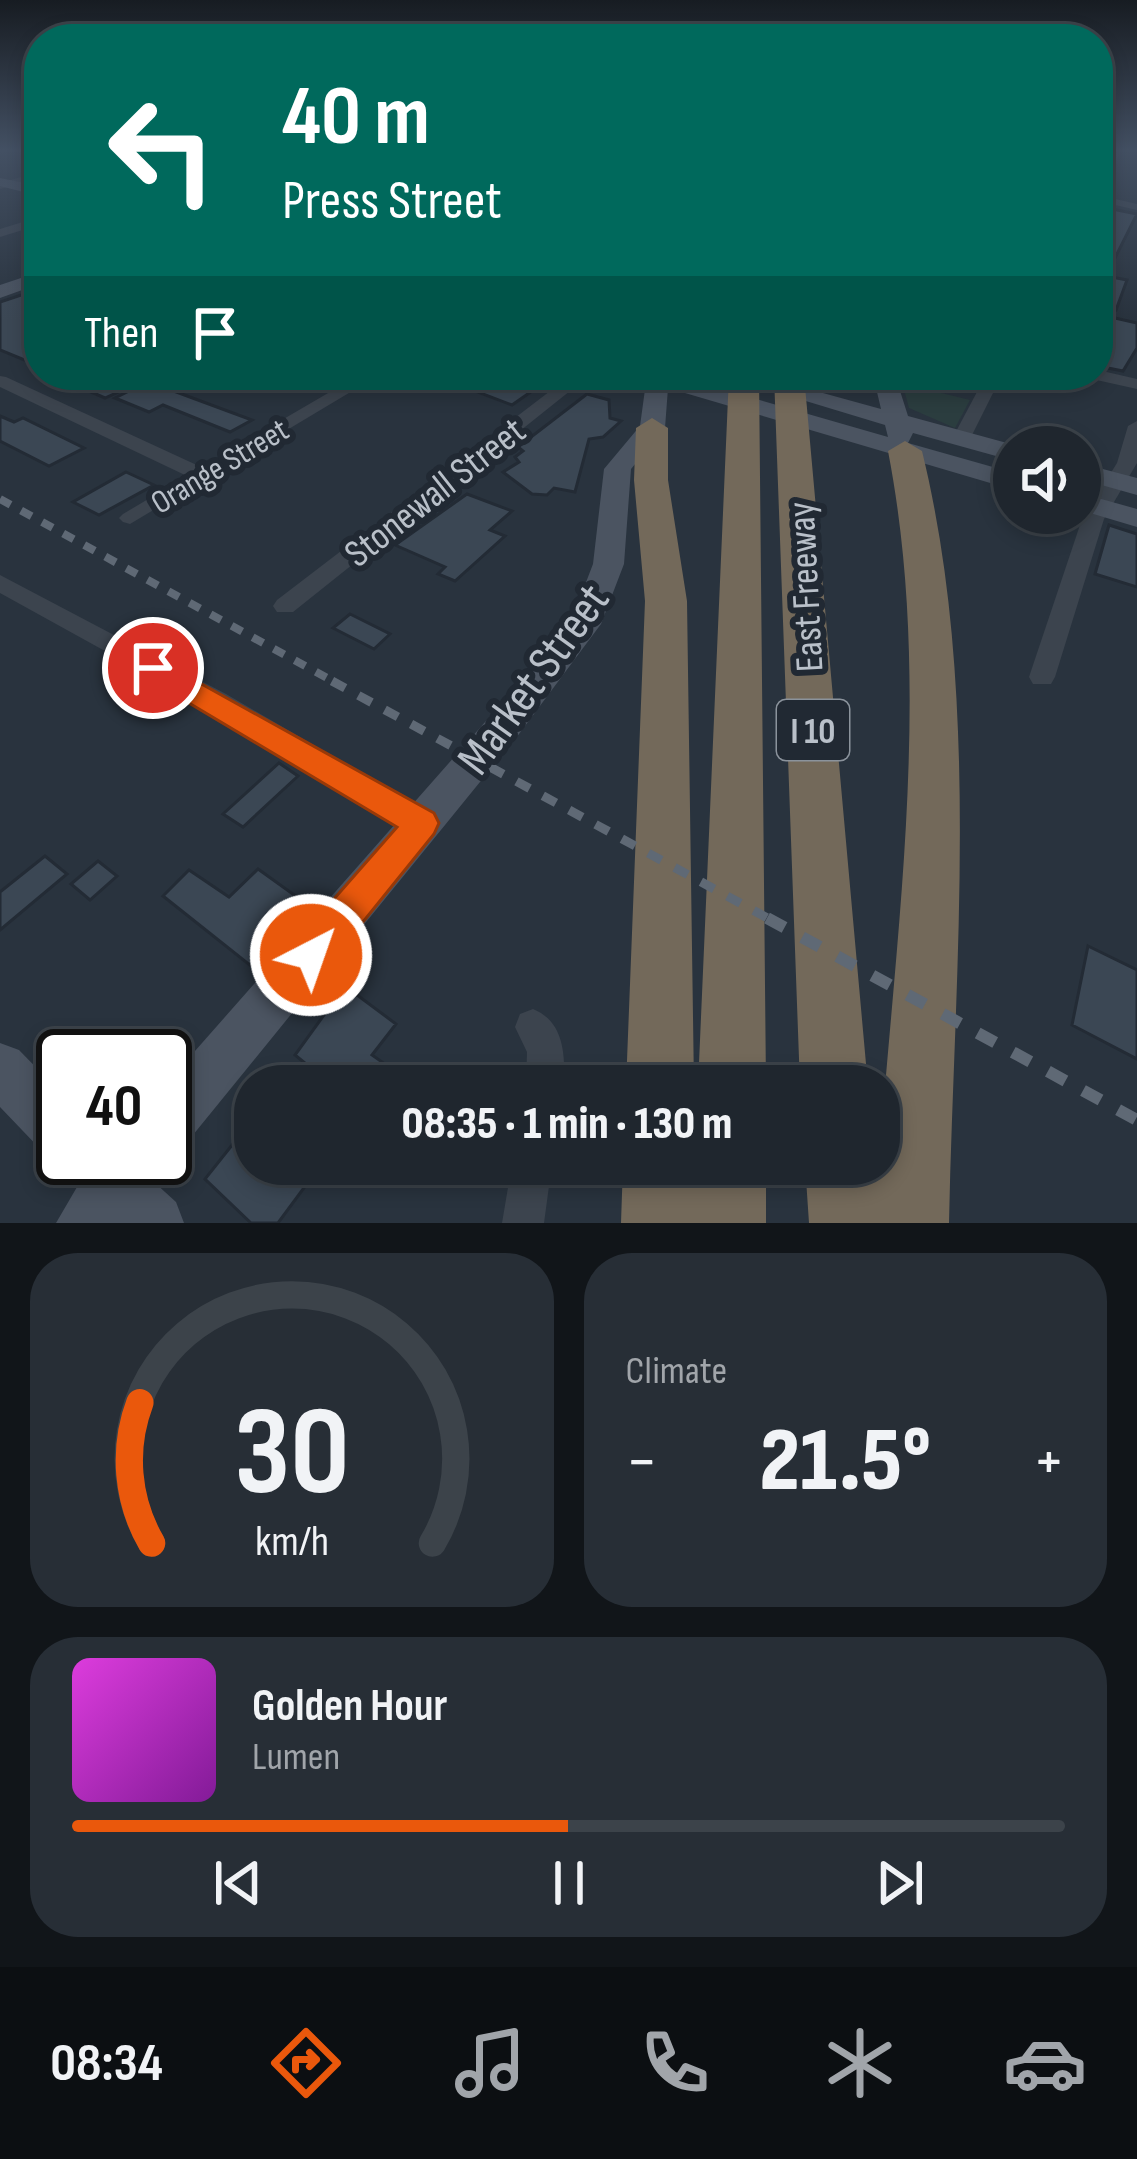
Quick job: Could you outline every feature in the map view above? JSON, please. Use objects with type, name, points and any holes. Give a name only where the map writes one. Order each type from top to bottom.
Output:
[{"type":"highway","name":"East Freeway","points":[[732,1065],[744,390]]},
{"type":"highway","name":"East Freeway","points":[[791,390],[833,1065]]},
{"type":"highway","points":[[652,428],[651,480],[666,601],[660,1065]]},
{"type":"highway","points":[[885,431],[921,524],[936,681],[912,1223]]},
{"type":"highway","points":[[658,1223],[659,1185]]},
{"type":"highway","points":[[729,1223],[730,1185]]},
{"type":"highway","points":[[843,1185],[846,1223]]},
{"type":"main road","points":[[652,428],[659,390]]},
{"type":"main road","points":[[712,390],[885,431],[993,447]]},
{"type":"main road","points":[[772,390],[993,474]]},
{"type":"main road","points":[[884,390],[885,431]]},
{"type":"main road","name":"Market Street","points":[[192,1094],[422,823],[608,586],[614,556],[610,484],[623,454],[652,428]]},
{"type":"main road","points":[[1108,494],[1137,518]]},
{"type":"main road","points":[[0,1069],[36,1106]]},
{"type":"street","points":[[0,381],[202,475]]},
{"type":"street","name":"Orange Street","points":[[130,518],[346,390]]},
{"type":"street","name":"Stonewall Street","points":[[285,606],[563,390]]},
{"type":"street","points":[[961,439],[986,390]]},
{"type":"street","points":[[1042,676],[1137,426]]},
{"type":"street","points":[[0,583],[217,701],[422,823]]},
{"type":"street","points":[[533,1027],[546,1049],[546,1065]]},
{"type":"street","points":[[523,1223],[529,1185]]},
{"type":"shaded area","points":[[904,390],[929,390],[970,400],[955,428],[909,408]]},
{"type":"building","points":[[1113,209],[1137,214],[1113,262]]},
{"type":"building","points":[[1113,277],[1127,280],[1113,310]]},
{"type":"building","points":[[24,294],[24,360],[0,350],[0,302]]},
{"type":"building","points":[[1115,318],[1137,323],[1137,348],[1123,371],[1113,369]]},
{"type":"building","points":[[87,390],[122,390],[105,398]]},
{"type":"building","points":[[131,390],[171,390],[252,420],[230,432],[163,405],[149,412],[115,398]]},
{"type":"building","points":[[472,390],[534,390],[512,405]]},
{"type":"building","points":[[587,394],[609,400],[610,418],[621,421],[603,437],[589,439],[575,492],[554,488],[547,495],[532,494],[503,472],[519,462],[515,457],[523,451],[518,447]]},
{"type":"building","points":[[0,416],[14,422],[23,418],[84,448],[49,466],[0,441]]},
{"type":"building","points":[[126,472],[154,485],[99,515],[73,502]]},
{"type":"building","points":[[467,494],[512,511],[490,530],[505,536],[455,581],[438,574],[445,567],[395,545]]},
{"type":"building","points":[[1109,525],[1137,534],[1137,587],[1095,574]]},
{"type":"building","points":[[350,614],[390,634],[374,649],[333,628]]},
{"type":"building","points":[[279,763],[298,776],[243,827],[223,814]]},
{"type":"building","points":[[45,856],[67,874],[0,930],[0,892]]},
{"type":"building","points":[[98,861],[117,876],[90,900],[71,884]]},
{"type":"building","points":[[258,869],[304,902],[251,966],[163,896],[189,870],[229,897]]},
{"type":"building","points":[[1088,946],[1137,970],[1137,1059],[1072,1025]]},
{"type":"building","points":[[345,986],[396,1024],[372,1055],[386,1065],[307,1065],[295,1055]]},
{"type":"building","points":[[234,1143],[234,1185],[306,1185],[278,1223],[251,1223],[205,1179]]},
{"type":"railway","points":[[0,499],[338,684]]},
{"type":"railway","points":[[332,681],[773,921]]},
{"type":"railway","points":[[767,918],[1137,1120]]},
{"type":"route","points":[[153,668],[422,823],[311,955]]}]
